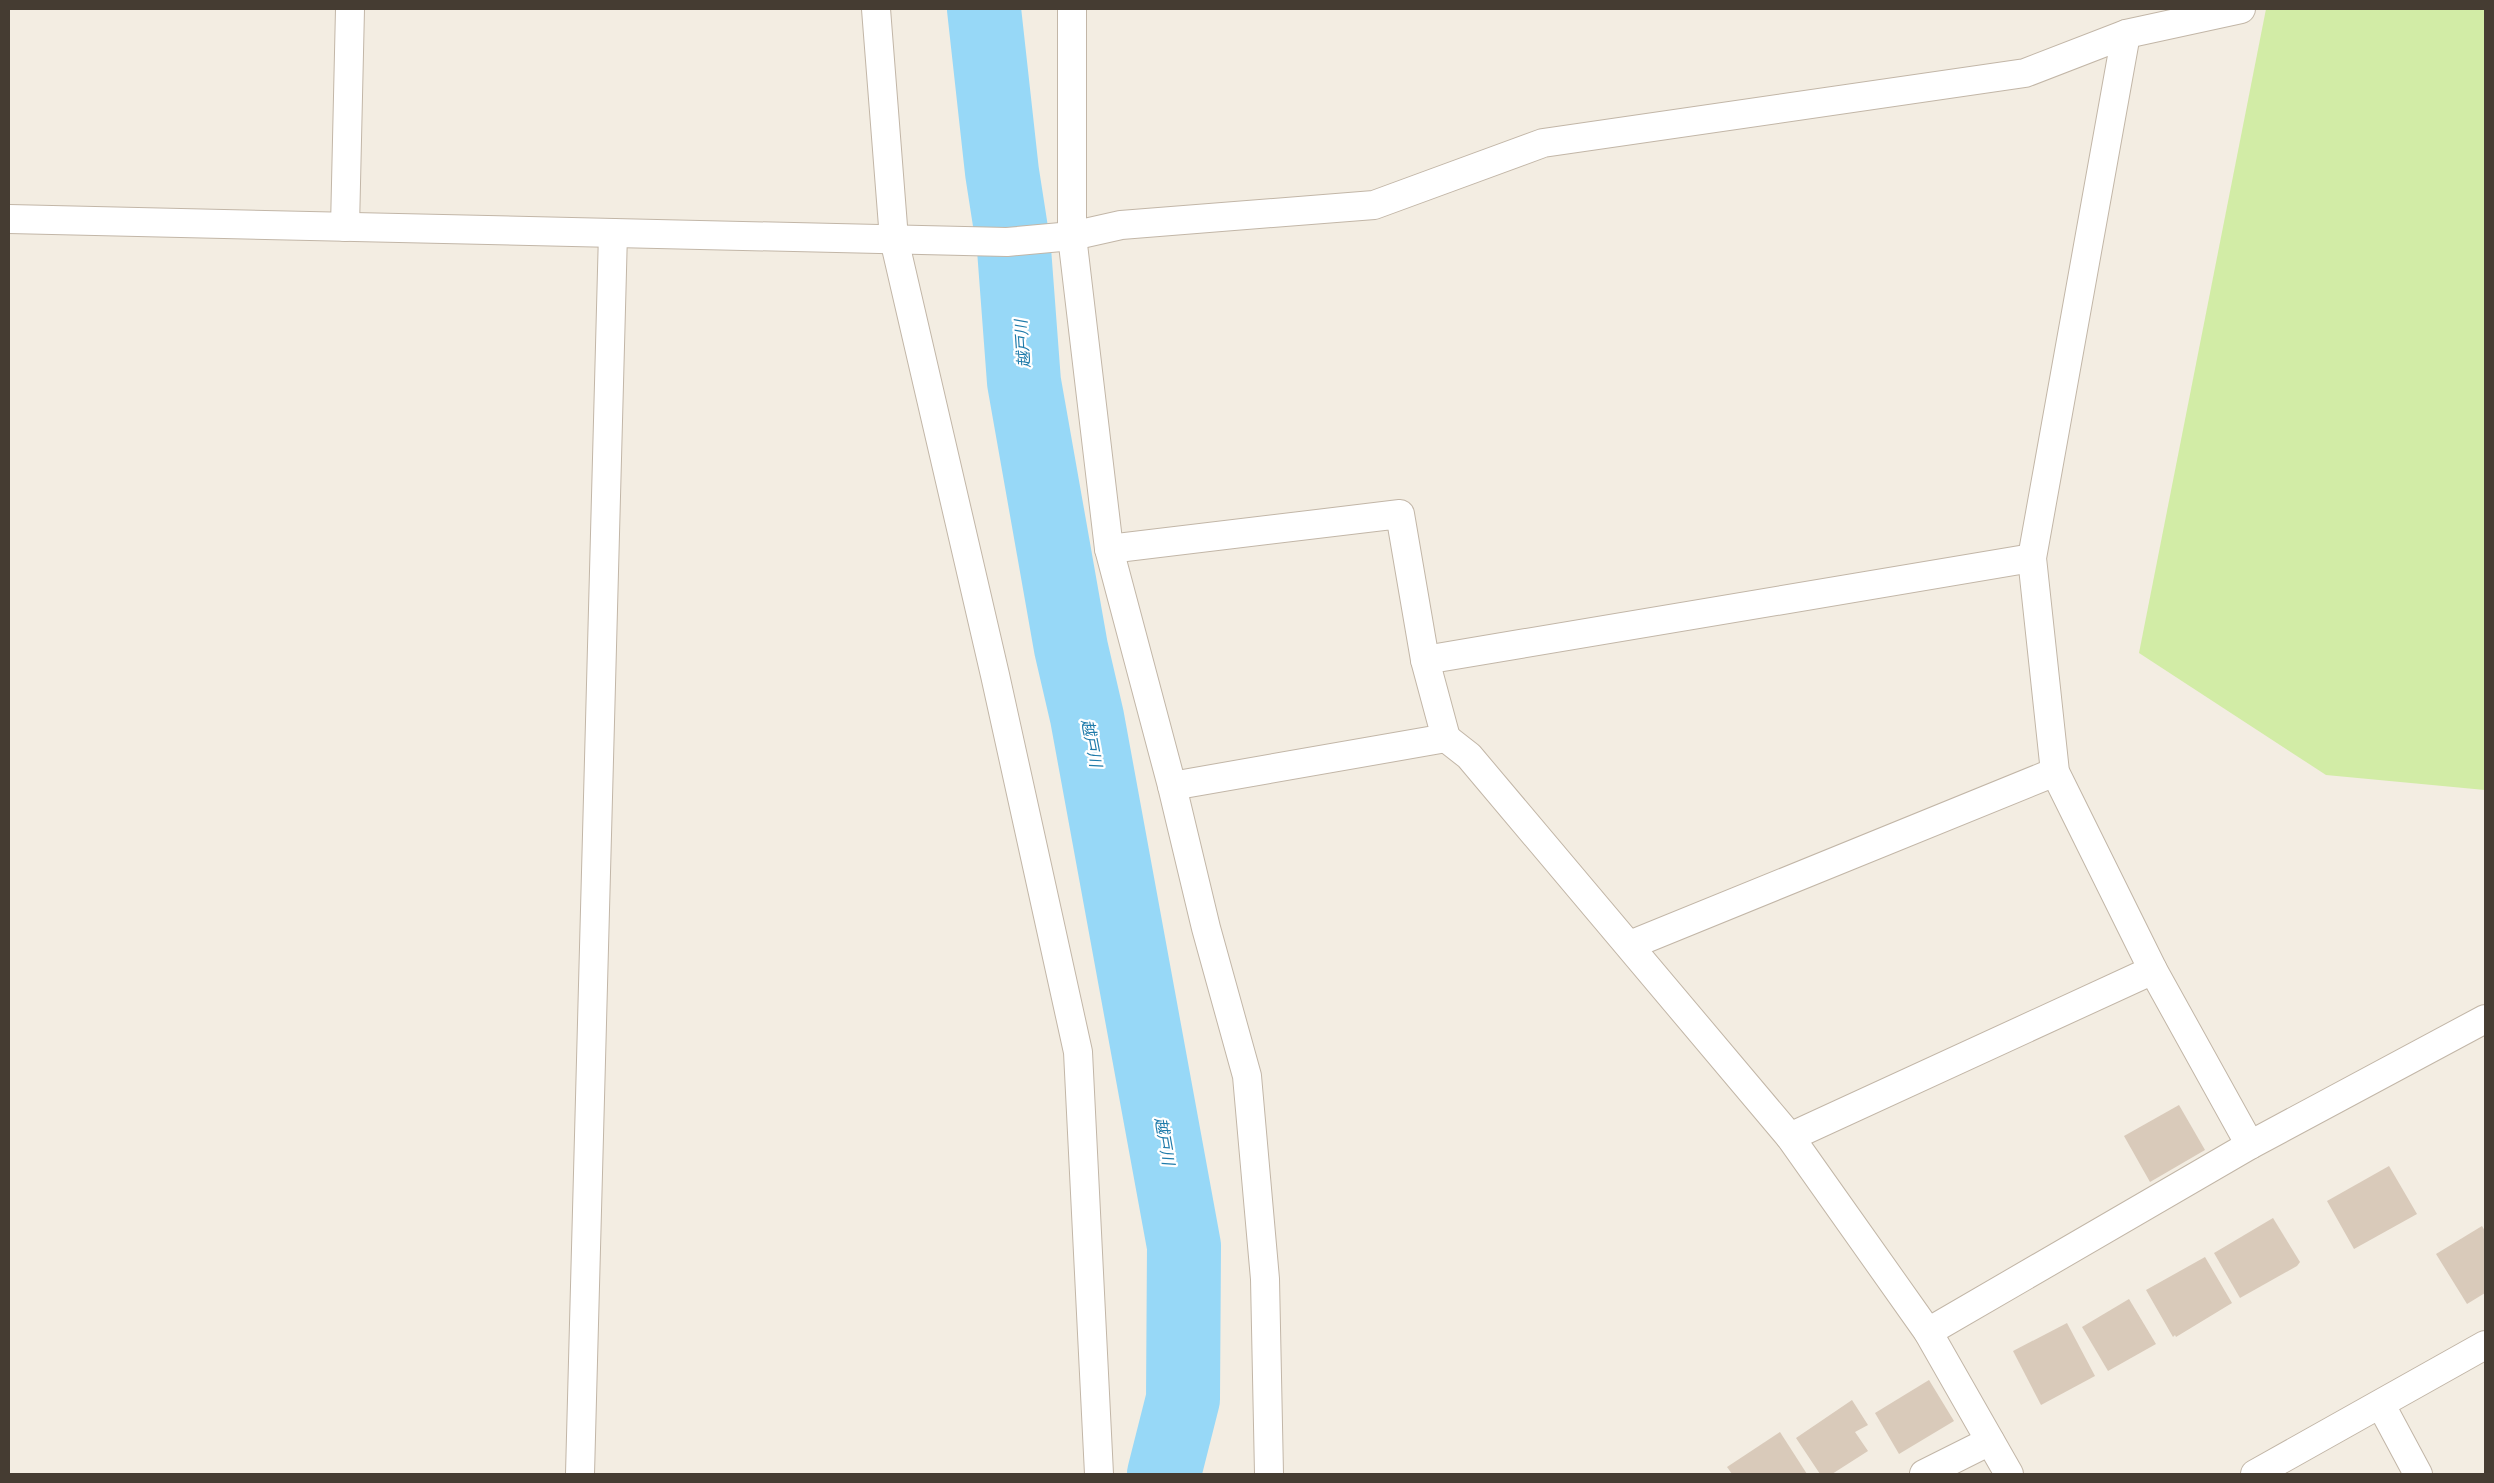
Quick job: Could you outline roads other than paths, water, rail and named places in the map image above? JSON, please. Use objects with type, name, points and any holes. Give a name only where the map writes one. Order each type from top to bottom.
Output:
[{"type":"street","points":[[345,227],[350,9]]},
{"type":"street","points":[[876,9],[894,239],[995,676],[1078,1052],[1099,1474]]},
{"type":"street","points":[[1072,9],[1072,236],[1109,550],[1172,786],[1206,928],[1247,1076],[1266,1279],[1269,1474]]},
{"type":"street","points":[[9,219],[1007,242],[1072,236],[1121,225],[1374,205],[1543,143],[2025,73],[2126,34],[2241,9]]},
{"type":"street","points":[[2126,34],[2032,558],[2055,772],[2153,970],[2250,1145]]},
{"type":"street","points":[[580,1474],[612,234]]},
{"type":"street","points":[[1109,550],[1400,514],[1425,660],[1446,738],[1469,756],[1790,1137],[1928,1332],[2009,1474]]},
{"type":"street","points":[[1425,660],[2032,558]]},
{"type":"street","points":[[1172,786],[1446,738]]},
{"type":"street","points":[[1630,945],[2055,772]]},
{"type":"street","points":[[1790,1137],[2153,970]]},
{"type":"street","points":[[1928,1332],[2250,1145],[2485,1019]]},
{"type":"street","points":[[2255,1474],[2485,1345]]},
{"type":"street","points":[[2381,1405],[2418,1474]]},
{"type":"street","points":[[1924,1474],[1990,1441]]},
{"type":"waterway","name":"越戸川","points":[[984,9],[1002,172],[1014,249],[1024,382],[1071,648],[1087,717],[1184,1246],[1183,1399],[1164,1474]]}]
